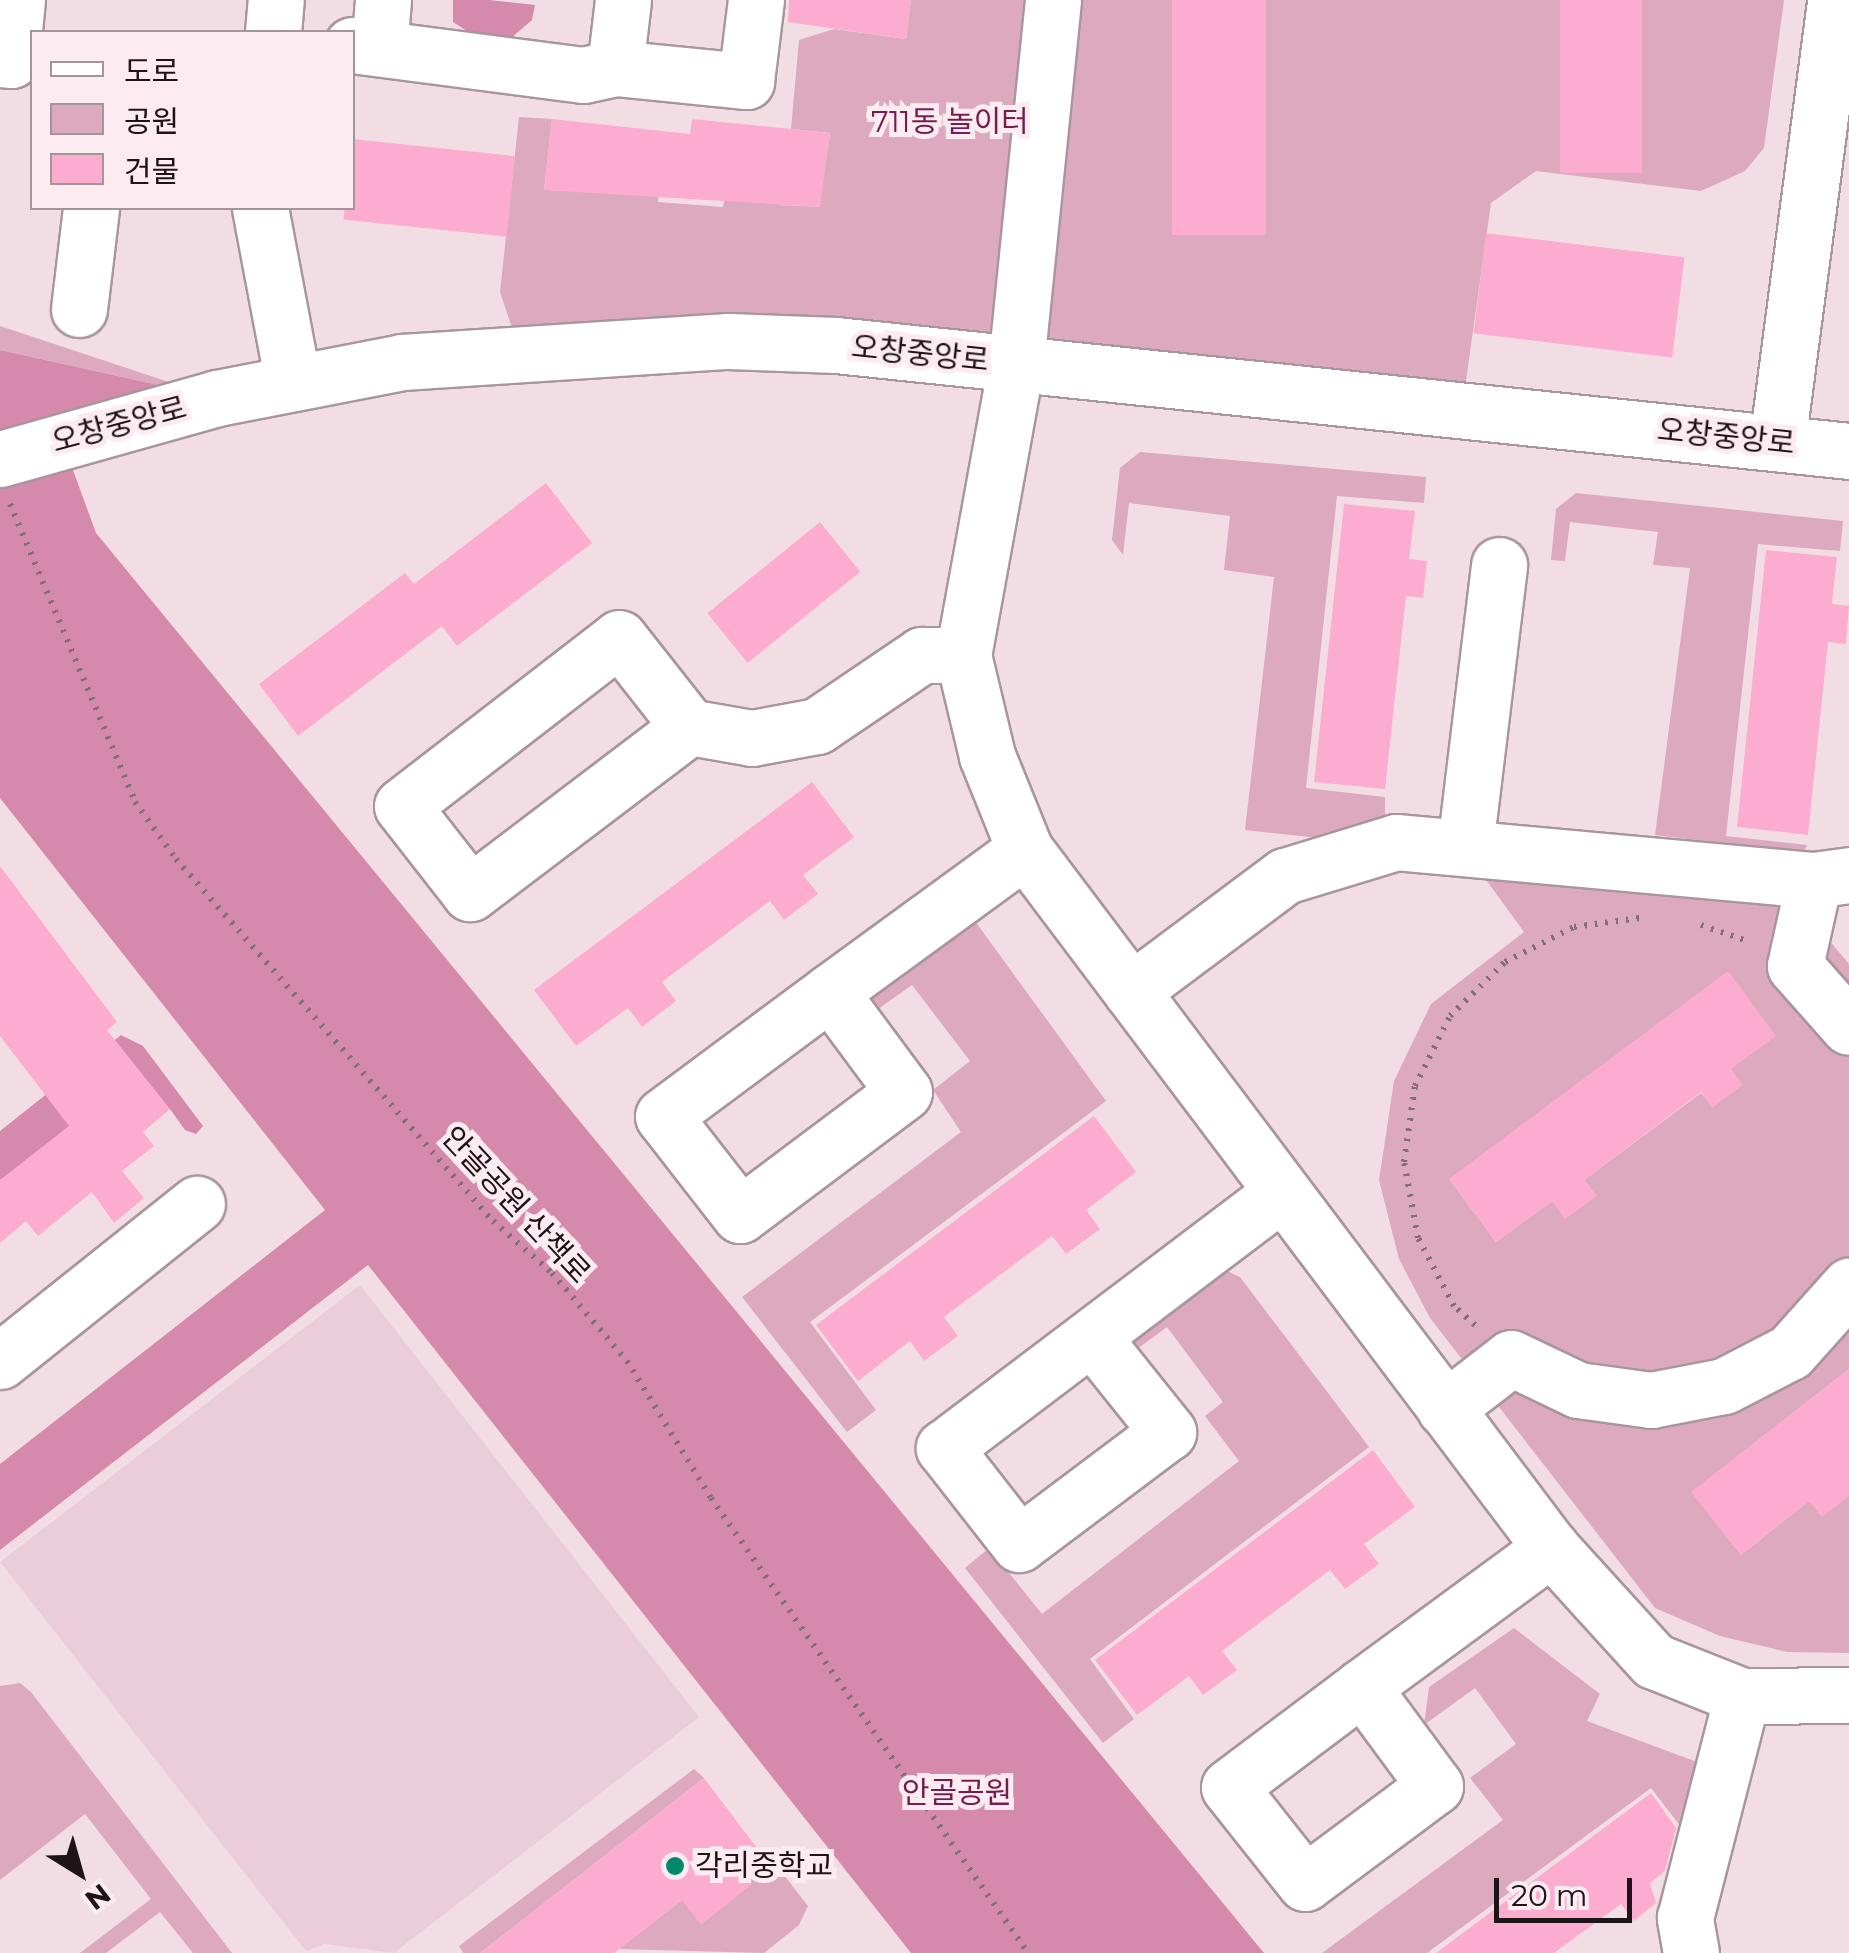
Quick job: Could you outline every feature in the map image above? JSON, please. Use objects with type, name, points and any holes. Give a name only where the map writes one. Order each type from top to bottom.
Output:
[{"type":"street","points":[[14,69],[17,0]]},
{"type":"street","points":[[273,30],[276,0]]},
{"type":"street","points":[[615,68],[623,0]]},
{"type":"street","points":[[372,31],[583,75],[615,68],[746,81],[756,0]]},
{"type":"street","points":[[1054,0],[1016,364],[963,655],[988,756],[1025,850],[1550,1548],[1654,1660],[1742,1696],[1849,1695]]},
{"type":"street","points":[[1777,443],[1835,0]]},
{"type":"street","points":[[79,309],[91,210]]},
{"type":"street","points":[[260,210],[292,384]]},
{"type":"street","name":"오창중앙로","points":[[4,478],[292,384],[402,362],[621,342],[836,345],[1849,451]]},
{"type":"street","points":[[1465,847],[1499,565]]},
{"type":"street","points":[[689,727],[470,893],[402,806],[619,638],[689,727],[752,738],[817,726],[922,655],[963,655]]},
{"type":"street","points":[[1132,991],[1285,876],[1396,842],[1831,877],[1795,966],[1849,1027]]},
{"type":"street","points":[[830,992],[1025,850]]},
{"type":"street","points":[[1092,1337],[1281,1192]]},
{"type":"street","points":[[0,1361],[197,1204]]},
{"type":"street","points":[[1445,1409],[1511,1358],[1578,1390],[1651,1400],[1724,1386],[1790,1352],[1849,1286]]},
{"type":"street","points":[[1362,1687],[1550,1548]]},
{"type":"street","points":[[1691,1953],[1685,1918],[1742,1696]]},
{"type":"path","name":"안골공원 산책로","points":[[4,478],[135,802],[481,1208],[552,1274],[627,1362],[710,1498],[1028,1953]]},
{"type":"path","points":[[1511,1358],[1454,1306],[1418,1238],[1404,1162],[1416,1086],[1450,1016],[1505,962],[1574,927],[1651,916]]},
{"type":"path","points":[[1689,922],[1727,929],[1795,966]]},
{"type":"shaded area","points":[[360,1285],[699,1717],[394,1953],[324,1944],[306,1951],[0,1562]]},
{"type":"green space","points":[[453,0],[535,5],[532,20],[511,38],[476,37],[453,22]]},
{"type":"green space","name":"711동 놀이터","points":[[911,0],[1784,0],[1764,148],[1745,171],[1701,191],[1536,171],[1491,203],[1462,409],[533,347],[511,325],[500,292],[519,117],[552,119],[544,190],[659,191],[658,202],[723,207],[725,195],[780,198],[780,205],[819,207],[830,133],[791,129],[799,40],[834,29],[906,39]]},
{"type":"green space","points":[[0,326],[217,398],[0,350]]},
{"type":"green space","name":"안골공원","points":[[0,350],[217,398],[62,440],[96,533],[1264,1953],[911,1953],[368,1265],[0,1550],[0,1464],[325,1210],[0,798]]},
{"type":"green space","points":[[1140,452],[1426,477],[1424,503],[1337,496],[1306,788],[1385,797],[1385,845],[1245,830],[1274,577],[1224,570],[1230,516],[1129,503],[1123,555],[1112,540],[1120,468]]},
{"type":"green space","points":[[1576,493],[1843,521],[1840,551],[1758,544],[1726,836],[1807,845],[1804,853],[1655,835],[1690,568],[1653,565],[1658,532],[1570,522],[1565,561],[1551,560],[1556,509]]},
{"type":"green space","points":[[1484,877],[1797,902],[1849,964],[1849,1369],[1692,1492],[1741,1555],[1809,1501],[1849,1496],[1849,1653],[1787,1652],[1720,1636],[1655,1608],[1430,1318],[1399,1259],[1379,1180],[1394,1081],[1431,1004],[1524,932]],"holes":[[[1731,1069],[1713,1107],[1701,1093],[1584,1180],[1596,1196],[1566,1218],[1552,1201],[1496,1242],[1449,1179]]]},
{"type":"green space","points":[[972,917],[1106,1101],[810,1322],[876,1410],[847,1432],[742,1297],[961,1132],[933,1090],[970,1061],[912,985],[874,1012],[864,999]]},
{"type":"green space","points":[[121,1035],[143,1046],[203,1126],[196,1134],[185,1130],[170,1109],[0,1180],[0,1131]]},
{"type":"green space","points":[[1227,1271],[1240,1277],[1369,1447],[1090,1659],[1134,1719],[1103,1743],[965,1568],[989,1548],[1042,1614],[1239,1461],[1205,1416],[1223,1402],[1167,1327],[1129,1355],[1122,1345]]},
{"type":"green space","points":[[1514,1628],[1600,1694],[1587,1721],[1713,1768],[1694,1844],[1651,1788],[1427,1953],[1322,1953],[1503,1820],[1470,1778],[1516,1744],[1475,1688],[1424,1725],[1429,1687]]},
{"type":"green space","points":[[20,1683],[31,1692],[232,1953],[193,1953],[160,1912],[106,1953],[80,1953],[151,1899],[85,1814],[0,1880],[0,1686]]},
{"type":"green space","points":[[694,1769],[704,1778],[480,1953],[463,1953],[459,1946]]},
{"type":"green space","points":[[770,1857],[808,1906],[799,1925],[764,1953],[619,1949],[682,1900],[747,1875]]},
{"type":"building","points":[[789,0],[911,0],[906,39],[788,22]]},
{"type":"building","points":[[1172,0],[1266,0],[1266,235],[1172,235]]},
{"type":"building","points":[[1560,0],[1642,0],[1642,173],[1560,173]]},
{"type":"building","points":[[552,119],[690,134],[692,119],[830,133],[820,207],[544,190]]},
{"type":"building","points":[[355,139],[515,156],[507,237],[344,220],[345,210],[355,210]]},
{"type":"building","points":[[1486,233],[1685,257],[1672,358],[1474,333]]},
{"type":"building","points":[[546,483],[592,543],[457,646],[442,626],[298,736],[259,684],[405,573],[414,584]]},
{"type":"building","points":[[1344,504],[1415,511],[1409,559],[1427,561],[1423,598],[1406,596],[1385,789],[1314,782]]},
{"type":"building","points":[[820,522],[860,572],[748,663],[707,613]]},
{"type":"building","points":[[1766,550],[1837,557],[1832,604],[1849,606],[1846,644],[1828,642],[1808,835],[1737,827]]},
{"type":"building","points":[[812,782],[854,837],[803,875],[818,894],[784,920],[770,901],[662,982],[676,1001],[642,1027],[628,1008],[576,1046],[534,990]]},
{"type":"building","points":[[0,866],[117,1022],[107,1030],[170,1109],[143,1132],[154,1146],[122,1171],[144,1198],[114,1223],[92,1192],[38,1236],[26,1221],[0,1243],[0,1180],[69,1126],[0,1036]]},
{"type":"building","points":[[1728,971],[1776,1036],[1731,1069],[1743,1085],[1712,1108],[1701,1092],[1584,1180],[1596,1196],[1565,1219],[1552,1201],[1496,1242],[1449,1179]]},
{"type":"building","points":[[1094,1116],[1136,1172],[1086,1210],[1100,1229],[1066,1254],[1052,1236],[944,1317],[958,1336],[924,1361],[910,1341],[858,1381],[816,1325]]},
{"type":"building","points":[[1849,1369],[1849,1496],[1822,1517],[1809,1501],[1741,1555],[1691,1492]]},
{"type":"building","points":[[1373,1450],[1415,1507],[1364,1544],[1379,1564],[1345,1589],[1330,1570],[1222,1651],[1237,1670],[1203,1695],[1189,1676],[1137,1715],[1095,1660]]},
{"type":"building","name":"각리중학교","points":[[704,1778],[766,1860],[747,1875],[752,1884],[701,1925],[682,1900],[614,1953],[480,1953]]},
{"type":"building","points":[[1651,1793],[1676,1828],[1665,1871],[1650,1883],[1656,1903],[1634,1921],[1621,1904],[1554,1953],[1436,1953]]},
{"type":"place","name":"각리중학교","points":[[675,1866]]}]
